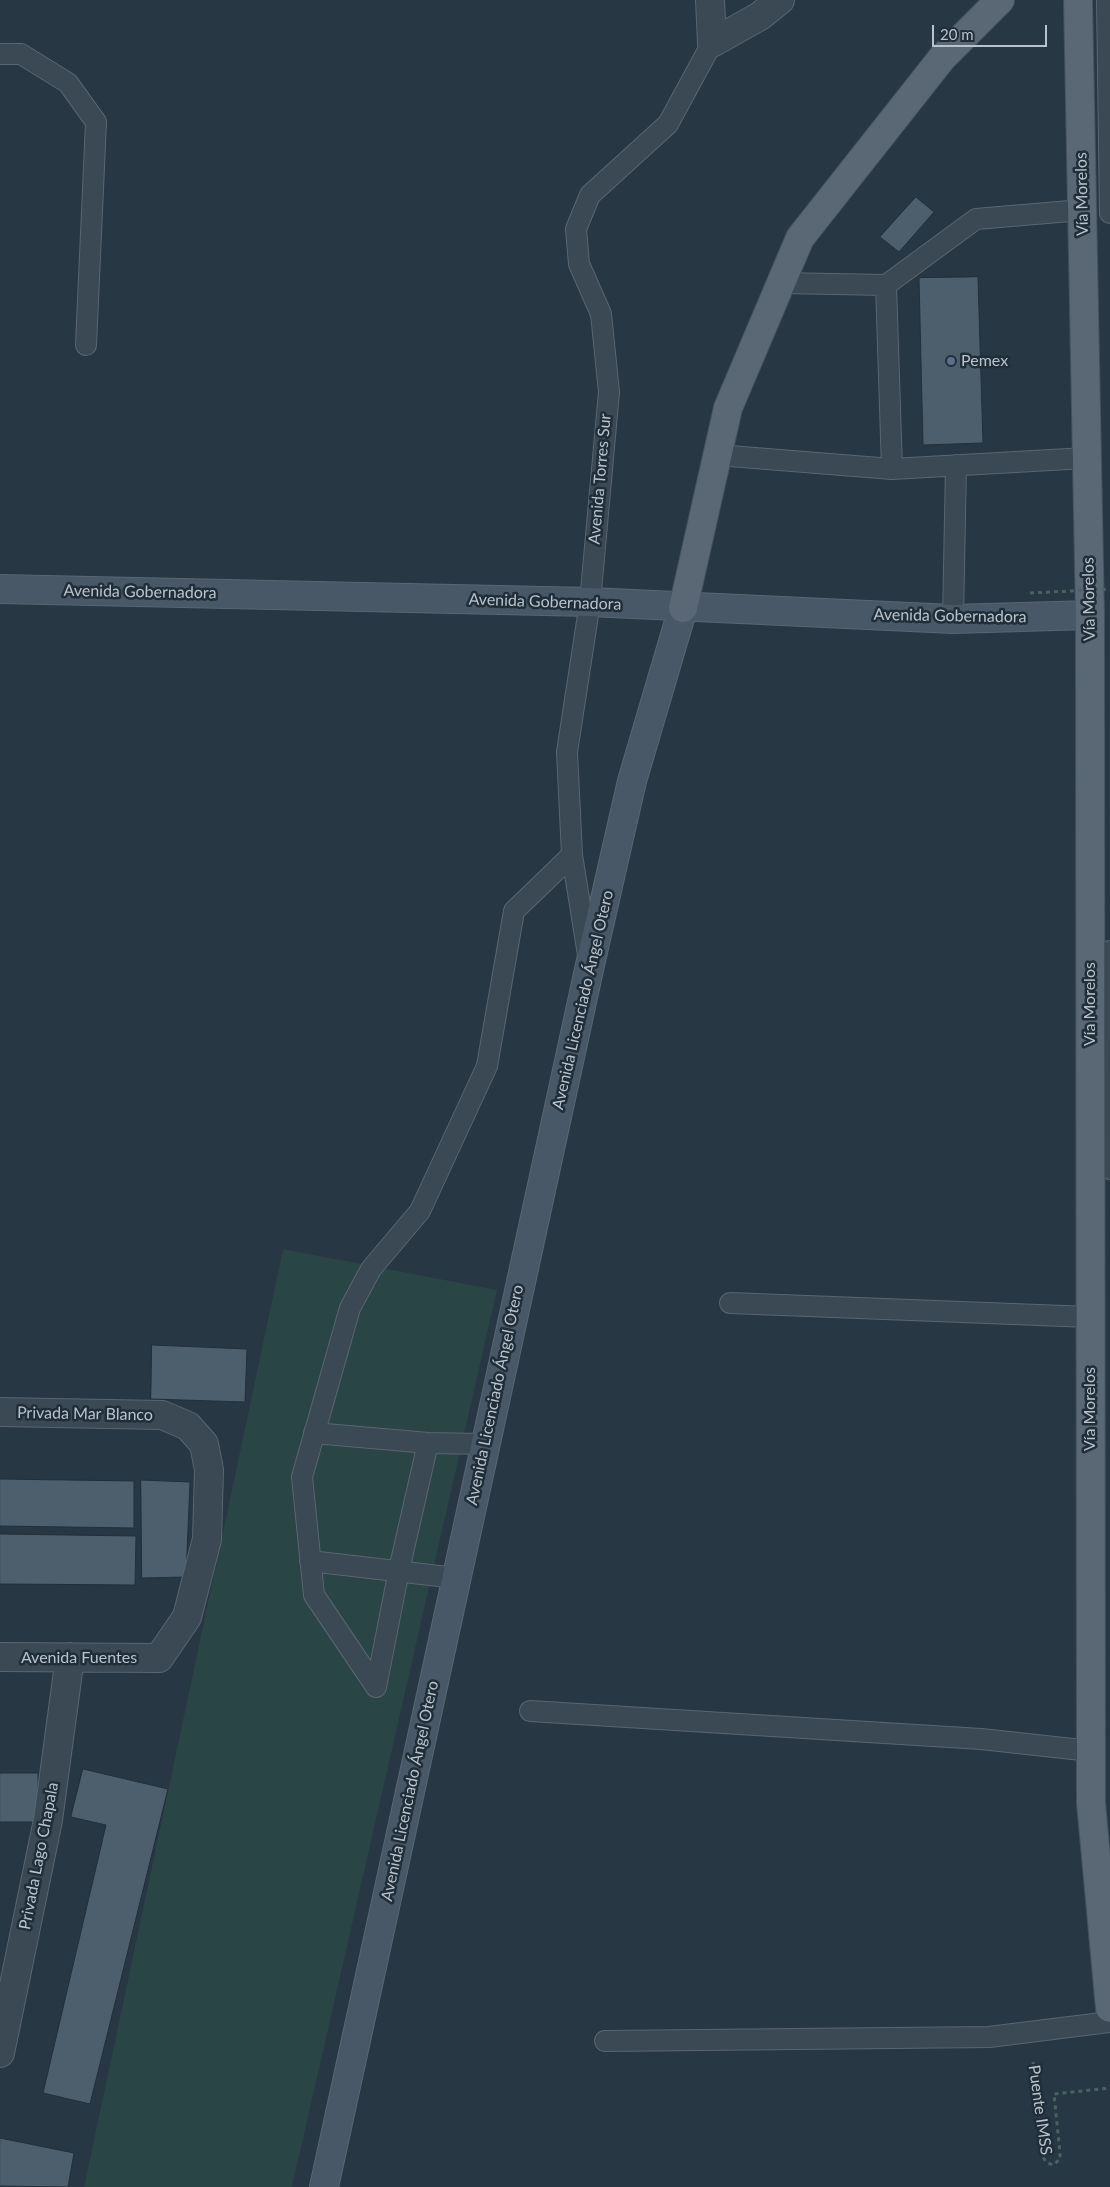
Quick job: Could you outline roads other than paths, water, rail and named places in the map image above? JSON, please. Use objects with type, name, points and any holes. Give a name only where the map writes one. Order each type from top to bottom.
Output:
[{"type":"main road","points":[[683,608],[728,408],[800,238],[942,58],[1000,0]]},
{"type":"main road","name":"Vía Morelos","points":[[1078,0],[1090,616],[1091,1803],[1110,2008]]},
{"type":"main road","name":"Avenida Gobernadora","points":[[0,589],[590,602],[683,608],[953,619],[1090,616]]},
{"type":"main road","name":"Avenida Licenciado Ángel Otero","points":[[324,2187],[484,1444],[590,965],[632,781],[683,608]]},
{"type":"street","points":[[710,0],[712,43],[760,16],[780,0]]},
{"type":"street","name":"Privada Mar Blanco","points":[[0,1412],[162,1415],[188,1426],[204,1444],[210,1470],[207,1539],[186,1617],[159,1658]]},
{"type":"street","name":"Avenida Fuentes","points":[[0,1657],[159,1658]]},
{"type":"street","name":"Privada Lago Chapala","points":[[0,2053],[48,1820],[70,1658]]},
{"type":"lane","points":[[1107,0],[1110,213]]},
{"type":"lane","name":"Avenida Torres Sur","points":[[590,965],[572,855],[567,752],[590,602],[609,392],[601,314],[579,264],[576,229],[590,195],[668,124],[712,43]]},
{"type":"lane","points":[[0,54],[21,54],[68,83],[96,122],[86,346]]},
{"type":"lane","points":[[781,283],[886,285],[976,219],[1082,210]]},
{"type":"lane","points":[[886,285],[892,470]]},
{"type":"lane","points":[[717,455],[892,470],[1086,458]]},
{"type":"lane","points":[[953,619],[956,465]]},
{"type":"lane","points":[[428,1443],[399,1570],[376,1687],[314,1596],[302,1477],[350,1308],[370,1269],[420,1211],[487,1066],[514,911],[572,855]]},
{"type":"lane","points":[[1110,951],[1110,1169]]},
{"type":"lane","points":[[730,1303],[1090,1317]]},
{"type":"lane","points":[[314,1433],[428,1443],[484,1444]]},
{"type":"lane","points":[[310,1561],[456,1578]]},
{"type":"lane","points":[[530,1710],[981,1740],[1091,1751]]},
{"type":"lane","points":[[605,2041],[989,2038],[1030,2031],[1110,2022]]},
{"type":"place","name":"Pemex","points":[[951,361]]}]
